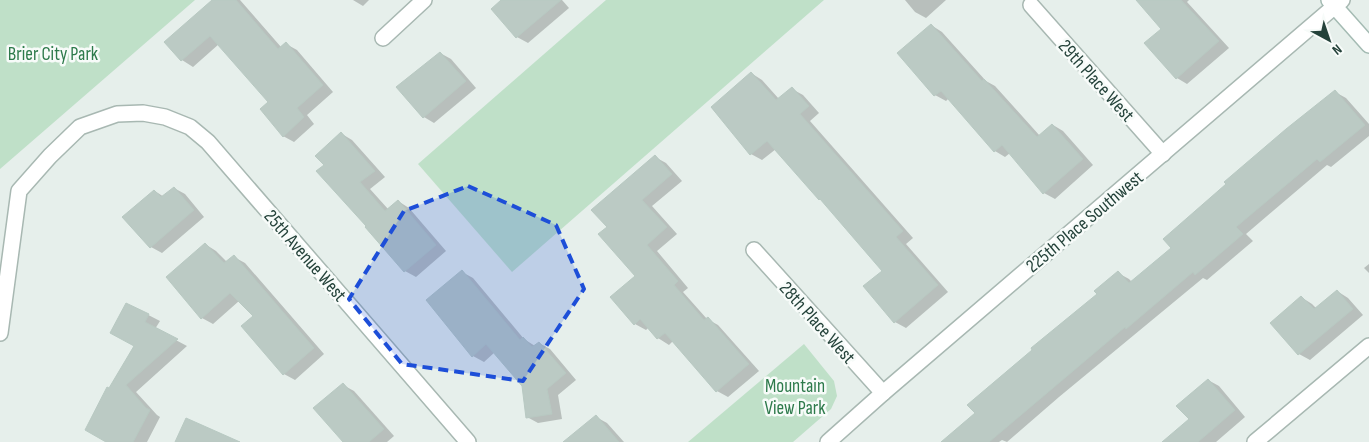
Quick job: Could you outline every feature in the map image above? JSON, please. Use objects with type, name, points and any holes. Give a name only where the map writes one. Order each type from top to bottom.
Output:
[{"type":"street","points":[[383,38],[424,0]]},
{"type":"street","points":[[1335,2],[1369,45]]},
{"type":"street","name":"225th Place Southwest","points":[[828,442],[882,393],[1163,154],[1335,2]]},
{"type":"street","name":"29th Place West","points":[[1031,5],[1163,154]]},
{"type":"street","name":"25th Avenue West","points":[[0,333],[19,191],[50,156],[80,127],[117,114],[143,113],[165,117],[190,127],[208,142],[468,442]]},
{"type":"street","name":"28th Place West","points":[[754,250],[882,393]]},
{"type":"street","points":[[1255,442],[1369,346]]},
{"type":"highlighted area","points":[[468,186],[556,225],[584,289],[523,381],[402,364],[349,299],[404,211]]},
{"type":"green space","name":"Brier City Park","points":[[0,0],[195,0],[0,169]]},
{"type":"green space","points":[[606,0],[824,0],[512,272],[418,164]]},
{"type":"green space","name":"Mountain View Park","points":[[804,344],[834,381],[837,396],[831,409],[793,442],[688,442]]},
{"type":"building","points":[[212,0],[236,0],[278,49],[286,42],[323,85],[297,108],[304,117],[283,137],[260,109],[268,102],[210,36],[181,61],[164,42]]},
{"type":"building","points":[[501,0],[561,0],[516,38],[491,9]]},
{"type":"building","points":[[1136,0],[1181,0],[1219,41],[1176,79],[1144,43],[1161,29]]},
{"type":"building","points":[[931,24],[982,81],[984,79],[1037,137],[1052,124],[1083,159],[1043,194],[1002,145],[994,152],[941,91],[934,96],[897,53]]},
{"type":"building","points":[[440,52],[466,81],[423,118],[396,87]]},
{"type":"building","points":[[751,72],[776,100],[792,87],[809,106],[800,114],[903,231],[896,237],[938,285],[894,323],[863,286],[882,271],[767,141],[750,155],[711,107]]},
{"type":"building","points":[[1335,90],[1365,125],[1320,162],[1317,159],[1236,227],[1243,234],[1195,275],[1193,272],[1126,329],[1125,327],[989,442],[941,442],[975,413],[967,405],[1032,350],[1031,348],[1097,294],[1094,291],[1118,271],[1129,283],[1171,248],[1163,239],[1226,184],[1224,182]]},
{"type":"building","points":[[341,132],[375,171],[360,182],[385,211],[398,200],[436,245],[404,272],[366,226],[316,171],[324,165],[315,156]]},
{"type":"building","points":[[655,155],[672,174],[642,200],[667,227],[647,245],[678,281],[674,285],[704,320],[708,317],[749,364],[716,392],[665,333],[657,339],[640,319],[634,325],[610,297],[635,276],[598,234],[607,227],[591,210]]},
{"type":"building","points":[[174,187],[194,210],[150,248],[122,217],[154,190],[161,197]]},
{"type":"building","points":[[205,243],[224,263],[234,255],[314,348],[283,375],[241,326],[253,316],[230,293],[201,319],[166,277]]},
{"type":"building","points":[[462,270],[520,340],[523,337],[532,347],[539,342],[566,373],[547,389],[552,414],[526,418],[522,386],[486,344],[472,357],[426,300]]},
{"type":"building","points":[[1337,290],[1353,309],[1298,355],[1270,323],[1301,296],[1314,309]]},
{"type":"building","points":[[126,303],[149,314],[145,322],[178,339],[126,385],[146,408],[150,410],[133,442],[106,442],[85,430],[107,387],[109,388],[134,346],[110,333]]},
{"type":"building","points":[[1208,379],[1235,410],[1198,442],[1162,442],[1189,419],[1176,406]]},
{"type":"building","points":[[343,383],[384,429],[369,442],[343,442],[313,408]]},
{"type":"building","points":[[596,415],[619,442],[563,442]]},
{"type":"building","points":[[186,418],[240,442],[175,442]]}]
